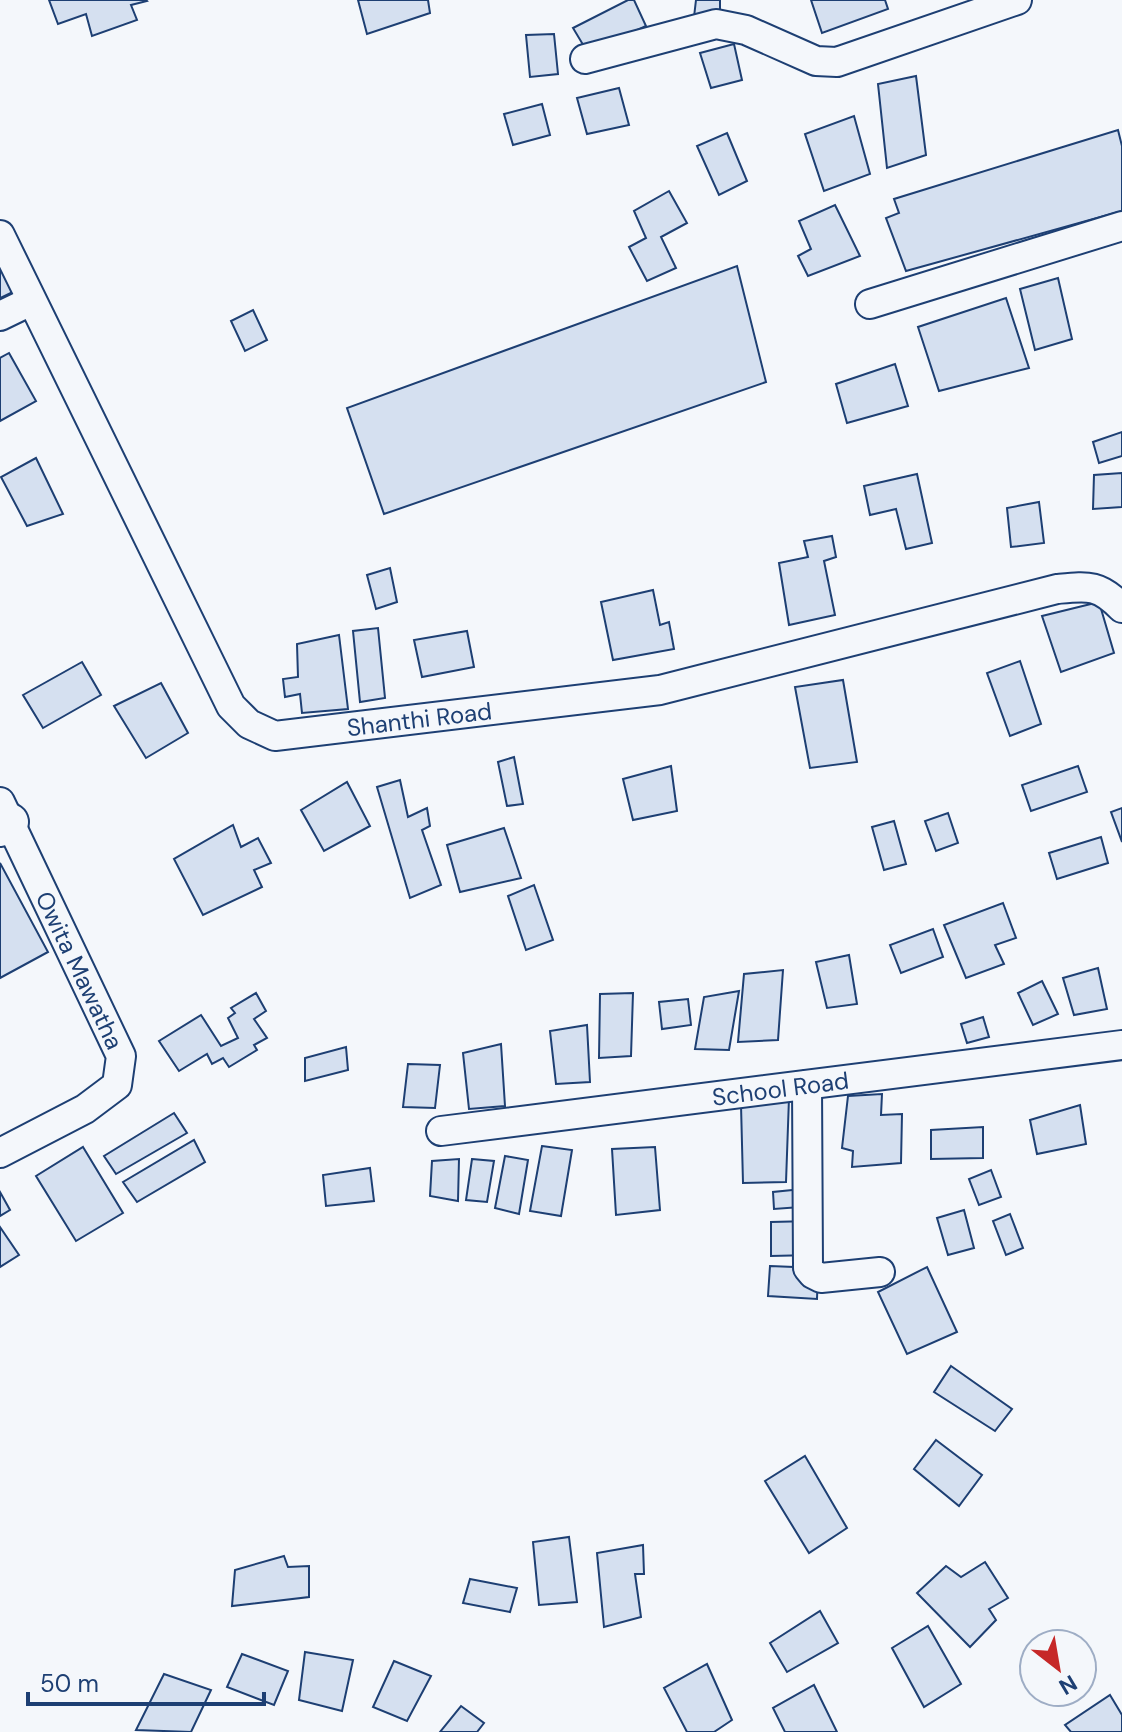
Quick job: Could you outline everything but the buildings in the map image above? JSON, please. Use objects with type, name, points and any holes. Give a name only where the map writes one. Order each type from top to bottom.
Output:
[{"type":"street","points":[[585,59],[716,24],[746,30],[816,61],[837,62],[1017,0]]},
{"type":"street","points":[[870,304],[1122,226]]},
{"type":"street","name":"Shanthi Road","points":[[0,235],[231,706],[249,724],[275,736],[660,690],[1057,589],[1091,586],[1122,608]]},
{"type":"street","points":[[0,316],[31,301]]},
{"type":"street","name":"Owita Mawatha","points":[[0,1153],[85,1109],[117,1085],[121,1056],[3,817]]},
{"type":"street","name":"School Road","points":[[441,1131],[1122,1045]]},
{"type":"street","points":[[807,1085],[808,1268],[821,1278],[880,1272]]}]
